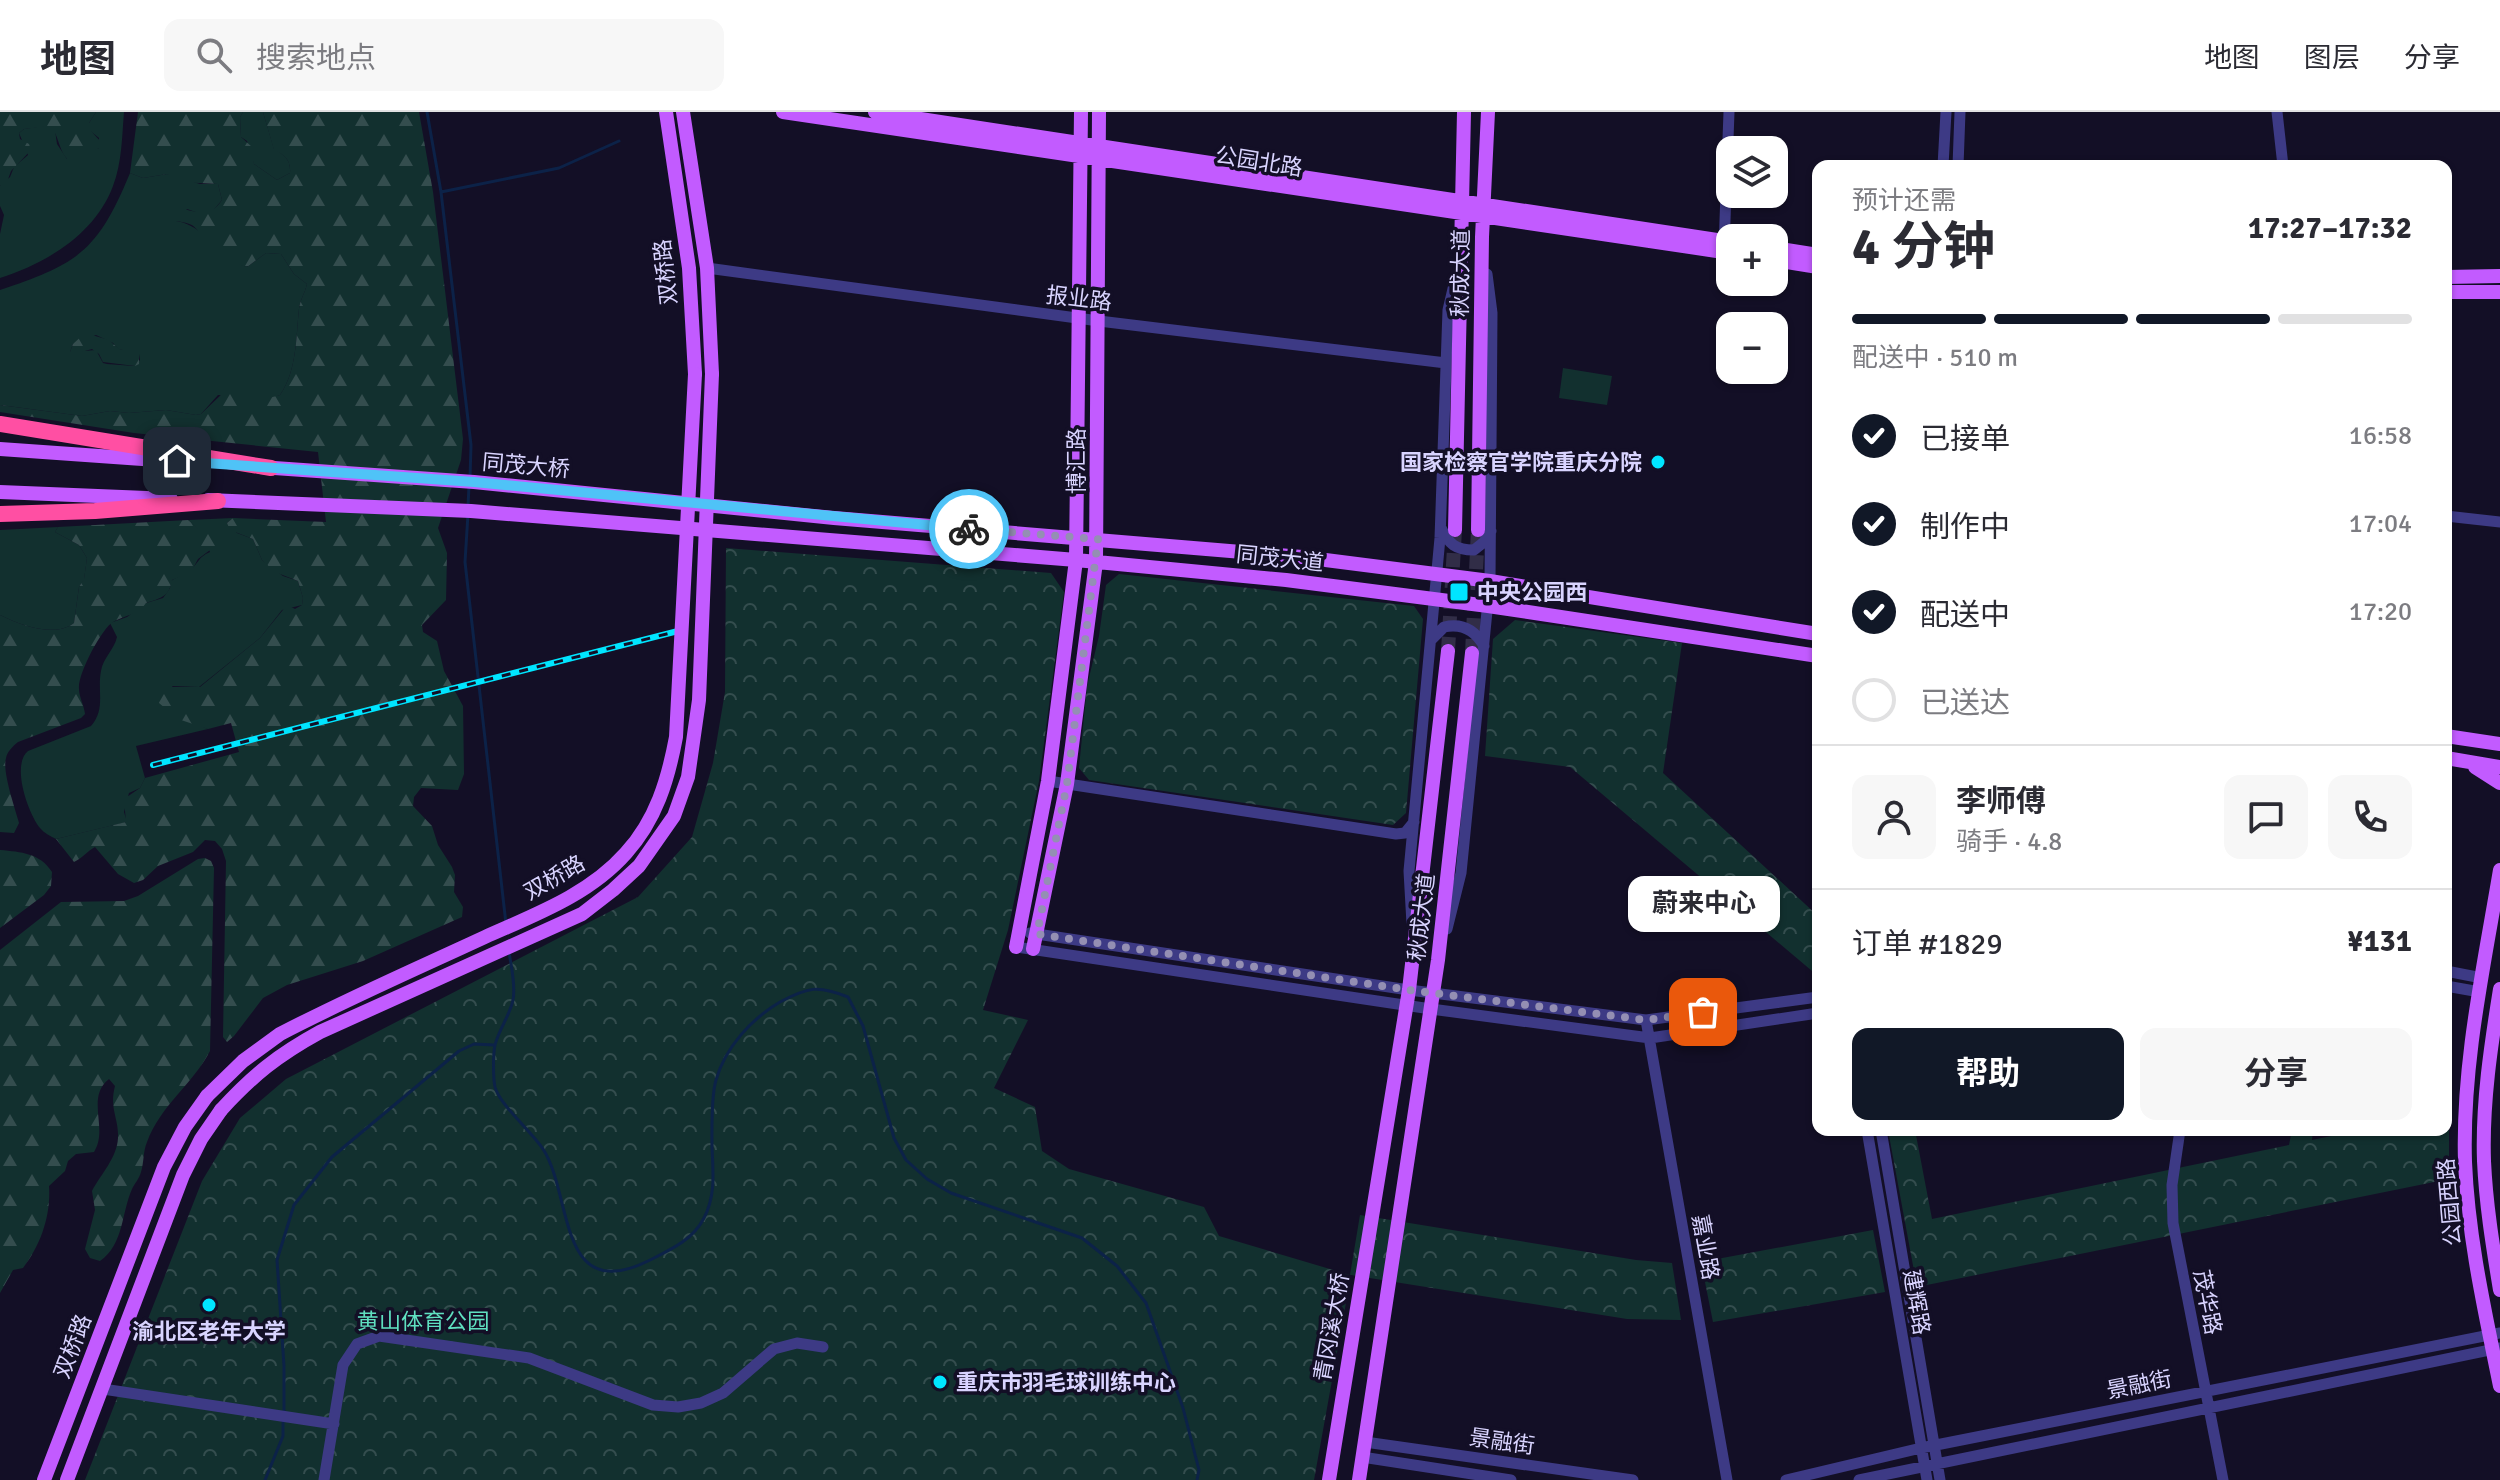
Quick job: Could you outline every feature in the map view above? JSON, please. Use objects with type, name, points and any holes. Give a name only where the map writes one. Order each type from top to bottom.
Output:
[{"type":"highway","points":[[0,424],[271,468]]},
{"type":"highway","points":[[0,514],[95,511],[218,501]]},
{"type":"main road","name":"双桥路","points":[[44,1480],[164,1167],[185,1127],[207,1096],[243,1061],[280,1034],[573,897],[625,855],[643,833],[658,806],[669,774],[676,737],[695,374],[689,268],[666,112]]},
{"type":"main road","name":"双桥路","points":[[67,1480],[183,1175],[201,1139],[221,1110],[255,1074],[299,1043],[582,914],[639,866],[674,816],[688,777],[699,700],[712,374],[707,268],[683,112]]},
{"type":"main road","name":"公园北路","points":[[783,112],[1080,150],[1716,245]]},
{"type":"main road","name":"公园北路","points":[[875,112],[1080,150]]},
{"type":"main road","name":"博汇路","points":[[1018,939],[1048,781],[1078,537],[1081,112]]},
{"type":"main road","name":"博汇路","points":[[1035,942],[1067,784],[1098,539],[1099,112]]},
{"type":"main road","name":"秋成大道","points":[[1448,529],[1464,112]]},
{"type":"main road","name":"秋成大道","points":[[1484,530],[1482,237],[1488,112]]},
{"type":"main road","points":[[1788,250],[1812,254]]},
{"type":"main road","points":[[1788,262],[1812,266]]},
{"type":"main road","points":[[2452,277],[2500,276]]},
{"type":"main road","points":[[2452,292],[2500,292]]},
{"type":"main road","points":[[0,449],[271,468]]},
{"type":"main road","name":"同茂大桥","points":[[271,468],[474,482],[736,507]]},
{"type":"main road","points":[[0,492],[218,501]]},
{"type":"main road","name":"同茂大道","points":[[218,501],[471,511],[1286,580],[1434,598],[1812,655]]},
{"type":"main road","name":"同茂大道","points":[[736,507],[1302,557],[1490,581],[1812,633]]},
{"type":"main road","name":"秋成大道","points":[[1364,1450],[1438,960],[1478,650]]},
{"type":"main road","name":"秋成大道","points":[[1378,1182],[1414,957],[1448,651]]},
{"type":"main road","points":[[2468,739],[2500,731]]},
{"type":"main road","points":[[2452,737],[2500,744]]},
{"type":"main road","points":[[2452,759],[2500,767]]},
{"type":"main road","points":[[2464,762],[2500,783]]},
{"type":"main road","name":"公园西路","points":[[2500,870],[2470,1051],[2465,1160],[2471,1233],[2496,1342],[2500,1386]]},
{"type":"main road","name":"公园西路","points":[[2500,989],[2490,1053],[2484,1158],[2490,1232],[2500,1290]]},
{"type":"main road","name":"青冈溪大桥","points":[[1329,1480],[1378,1182]]},
{"type":"main road","points":[[1359,1480],[1364,1450]]},
{"type":"street","points":[[1727,224],[1729,112]]},
{"type":"street","points":[[1943,160],[1946,112]]},
{"type":"street","points":[[1958,160],[1960,112]]},
{"type":"street","points":[[2277,112],[2282,160]]},
{"type":"street","points":[[1461,252],[1448,310],[1448,542],[1459,550],[1474,550],[1484,542],[1484,530]]},
{"type":"street","name":"报业路","points":[[707,268],[1099,321],[1446,363]]},
{"type":"street","points":[[2452,517],[2500,522]]},
{"type":"street","points":[[1414,957],[1409,871],[1434,598],[1448,529]]},
{"type":"street","points":[[1478,650],[1490,581],[1484,530]]},
{"type":"street","points":[[1431,640],[1444,627],[1462,626],[1480,638],[1478,650]]},
{"type":"street","points":[[1048,781],[1396,834],[1405,833],[1414,821]]},
{"type":"street","points":[[1018,939],[1406,1006],[1650,1038],[1812,1014]]},
{"type":"street","points":[[1035,942],[1646,1020],[1812,998]]},
{"type":"street","points":[[2452,973],[2481,985]]},
{"type":"street","points":[[2452,986],[2481,985]]},
{"type":"street","name":"嘉业路","points":[[1646,1020],[1727,1480]]},
{"type":"street","name":"建辉路","points":[[1868,1136],[1927,1480]]},
{"type":"street","name":"建辉路","points":[[1882,1136],[1940,1480]]},
{"type":"street","name":"茂华路","points":[[2179,1136],[2172,1185],[2173,1223],[2223,1480]]},
{"type":"street","points":[[324,1480],[343,1365],[357,1344],[379,1336],[529,1358],[653,1405],[678,1407],[701,1403],[723,1393],[774,1349],[797,1343],[823,1347]]},
{"type":"street","name":"景融街","points":[[1786,1480],[1921,1448],[2204,1392],[2496,1342]]},
{"type":"street","name":"景融街","points":[[1859,1480],[2208,1408],[2496,1342]]},
{"type":"street","points":[[103,1389],[334,1424]]},
{"type":"street","name":"景融街","points":[[1364,1450],[1511,1480]]},
{"type":"street","name":"景融街","points":[[1364,1450],[1633,1480]]},
{"type":"green space","points":[[0,112],[96,112],[89,129],[102,143],[88,154],[84,165],[76,164],[65,156],[51,126],[24,129],[19,133],[20,139],[29,144],[31,150],[11,171],[7,182],[0,186]]},
{"type":"green space","points":[[96,112],[124,112],[118,168],[105,203],[82,232],[52,255],[0,278],[0,234],[4,215],[0,206],[0,186],[28,155],[19,133],[24,129],[51,125],[57,144],[67,159],[99,148],[99,138],[89,130],[89,123]]},
{"type":"green space","points":[[138,112],[243,112],[240,117],[241,137],[252,147],[254,164],[277,180],[290,173],[289,165],[284,156],[274,150],[263,112],[419,112],[433,192],[463,439],[461,460],[438,528],[447,553],[446,600],[422,625],[423,632],[437,641],[444,671],[463,706],[464,774],[458,790],[421,788],[414,797],[413,806],[432,826],[438,845],[452,867],[454,892],[463,907],[462,917],[363,961],[287,985],[263,998],[227,1042],[223,1037],[226,861],[222,849],[215,841],[205,840],[193,852],[158,866],[143,880],[134,883],[118,874],[95,847],[74,862],[56,839],[126,822],[124,799],[140,788],[145,778],[239,752],[231,723],[208,729],[178,719],[159,703],[158,695],[162,687],[200,687],[260,638],[287,605],[295,609],[302,605],[298,581],[275,572],[262,560],[253,539],[230,530],[227,523],[233,518],[326,522],[318,452],[134,433],[0,412],[0,405],[82,416],[110,411],[166,410],[196,415],[223,393],[269,398],[280,395],[286,386],[295,354],[300,306],[307,284],[294,274],[281,254],[266,253],[247,267],[243,266],[213,250],[192,225],[176,221],[172,213],[178,208],[203,213],[217,206],[222,200],[218,184],[180,182],[167,174],[143,178],[130,173]]},
{"type":"green space","points":[[243,112],[263,112],[274,149],[286,158],[290,173],[277,180],[254,164],[247,141],[241,137],[240,117]]},
{"type":"green space","points":[[130,173],[143,178],[167,174],[200,184],[218,184],[222,200],[212,212],[204,215],[187,209],[176,221],[196,229],[227,256],[247,267],[266,253],[281,254],[294,274],[307,284],[300,306],[293,365],[280,395],[269,399],[218,395],[201,414],[196,415],[166,410],[110,411],[82,416],[0,405],[0,290],[49,272],[82,251],[107,221]],"holes":[[[96,335],[113,343],[119,350],[138,348],[140,360],[134,366],[107,364],[103,363],[96,350],[70,352],[73,344]]]},
{"type":"green space","points":[[85,333],[109,340],[120,350],[132,346],[139,348],[139,364],[103,362],[92,349],[74,354],[70,352],[73,344]]},
{"type":"green space","points":[[1563,368],[1612,376],[1607,405],[1559,398]]},
{"type":"green space","points":[[233,518],[227,523],[237,533],[253,539],[262,560],[283,576],[298,581],[302,605],[282,610],[260,638],[199,687],[172,686],[194,723],[208,729],[136,746],[145,778],[140,788],[129,793],[124,812],[127,822],[56,839],[49,836],[35,821],[26,801],[21,778],[23,758],[28,751],[91,726],[96,720],[100,706],[102,666],[117,637],[110,623],[127,617],[146,603],[163,598],[171,581],[188,572],[210,552],[200,531],[188,520]]},
{"type":"green space","points":[[188,520],[200,530],[226,536],[226,549],[214,547],[198,559],[191,572],[172,580],[164,596],[108,626],[91,652],[79,682],[85,714],[18,742],[8,754],[6,772],[19,823],[14,833],[0,832],[0,615],[27,626],[48,630],[74,623],[87,558],[79,545],[55,532],[58,527]]},
{"type":"green space","points":[[58,527],[55,532],[79,545],[87,558],[74,623],[48,630],[27,626],[0,615],[0,530]]},
{"type":"green space","name":"黄山体育公园","points":[[726,548],[1051,573],[1064,592],[1039,781],[1008,930],[983,1010],[1028,1020],[994,1088],[1035,1107],[1042,1151],[1069,1169],[1204,1207],[1219,1236],[1350,1275],[1360,1215],[1636,1260],[1672,1263],[1681,1320],[1627,1319],[1351,1275],[1314,1480],[85,1480],[202,1181],[240,1118],[286,1079],[638,897],[692,837],[713,763],[725,692]]},
{"type":"green space","points":[[1119,574],[1414,606],[1423,619],[1406,813],[1393,825],[1089,780],[1079,768],[1087,686],[1099,636],[1106,585]]},
{"type":"green space","points":[[1515,620],[1682,643],[1663,773],[1812,910],[1812,971],[1570,767],[1485,756],[1493,639]]},
{"type":"green space","points":[[0,850],[36,857],[52,872],[51,886],[44,895],[0,928]]},
{"type":"green space","points":[[205,858],[211,861],[214,868],[210,1051],[153,1129],[118,1237],[100,1261],[90,1258],[85,1249],[95,1210],[92,1191],[112,1159],[118,1138],[113,1101],[115,1086],[109,1079],[102,1087],[98,1104],[98,1143],[94,1152],[76,1154],[68,1161],[65,1171],[49,1186],[48,1208],[40,1240],[23,1268],[13,1270],[0,1293],[0,950],[61,902],[124,901]]},
{"type":"green space","points":[[1889,1136],[1916,1136],[1932,1219],[2289,1145],[2291,1136],[2312,1136],[2312,1140],[2331,1136],[2449,1136],[2449,1179],[1917,1287]]},
{"type":"green space","points":[[1873,1230],[1885,1292],[1713,1322],[1701,1262]]},
{"type":"waterway","points":[[427,112],[441,192],[471,445],[470,478]]},
{"type":"waterway","points":[[441,192],[559,168],[619,141]]},
{"type":"waterway","points":[[468,506],[469,486]]},
{"type":"waterway","points":[[468,514],[465,562],[506,924]]},
{"type":"waterway","points":[[509,952],[514,994],[495,1045],[495,1087],[503,1102],[543,1149],[573,1239],[583,1257],[597,1269],[619,1271],[648,1261],[680,1244],[694,1232],[704,1218],[712,1192],[713,1095],[726,1057],[749,1026],[780,1002],[813,989],[838,993],[848,997],[863,1026],[894,1138],[906,1160],[927,1179],[951,1193],[1082,1238],[1117,1266],[1146,1303],[1183,1408],[1199,1470],[1197,1480]]},
{"type":"waterway","points":[[284,1412],[277,1260],[294,1205],[332,1157],[459,1051],[474,1044],[494,1045]]},
{"type":"waterway","points":[[265,1480],[283,1436],[283,1419]]},
{"type":"tunnel","points":[[1448,651],[1455,530]]},
{"type":"tunnel","points":[[1472,653],[1478,530]]},
{"type":"railway","points":[[153,765],[678,631]]},
{"type":"way so far","points":[[969,529],[1098,539],[1067,784],[1037,934],[1409,990],[1646,1020],[1703,1012]]},
{"type":"place","name":"国家检察官学院重庆分院","points":[[1658,462]]},
{"type":"place","name":"中央公园西","points":[[1459,592]]},
{"type":"place","name":"蔚来中心","points":[[1703,1012]]},
{"type":"place","name":"渝北区老年大学","points":[[209,1305]]},
{"type":"place","name":"重庆市羽毛球训练中心","points":[[940,1382]]},
{"type":"route","points":[[177,461],[474,482],[969,529]]}]
